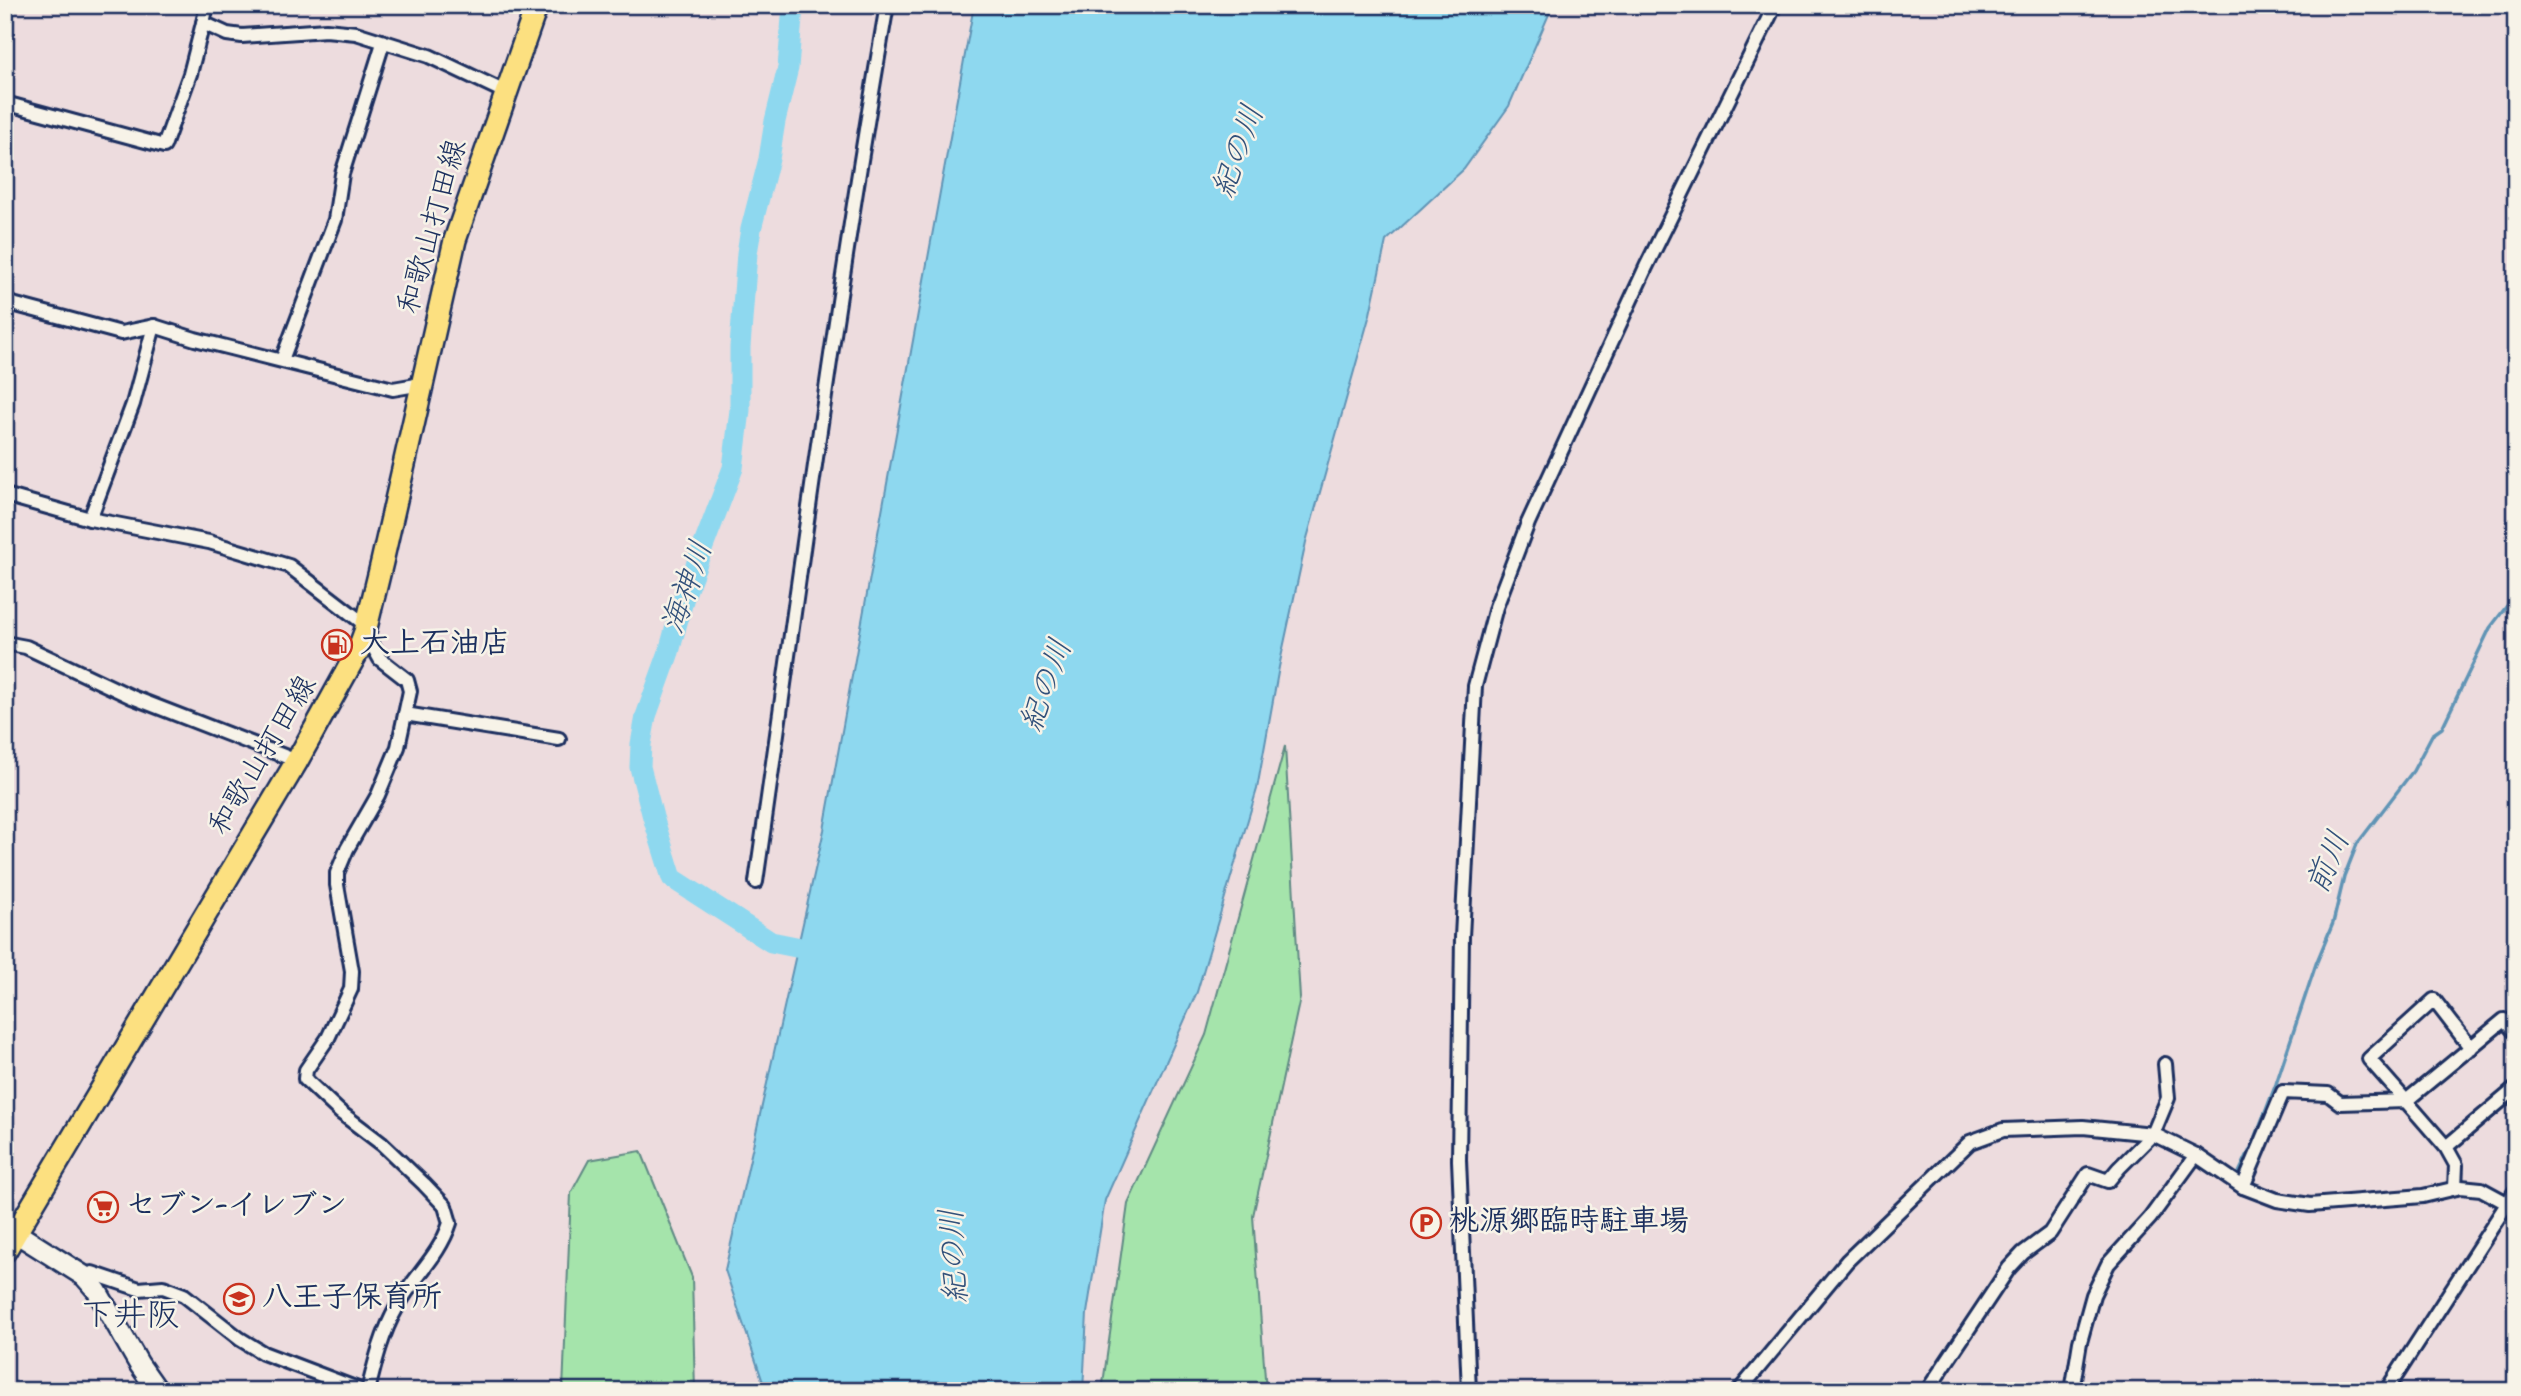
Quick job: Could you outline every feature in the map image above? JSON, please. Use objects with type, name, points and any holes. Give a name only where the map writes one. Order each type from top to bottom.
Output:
[{"type":"main road","name":"和歌山打田線","points":[[9,1237],[297,761],[344,679],[366,629],[455,240],[537,5]]},
{"type":"main road","points":[[9,1237],[50,1252],[84,1276],[97,1291],[139,1364],[158,1391]]},
{"type":"street","points":[[5,103],[164,146],[190,74],[207,5]]},
{"type":"street","points":[[756,882],[826,390],[887,5]]},
{"type":"street","points":[[1469,1391],[1460,1160],[1462,937],[1475,686],[1496,607],[1528,523],[1646,267],[1775,5]]},
{"type":"street","points":[[203,23],[227,34],[242,36],[326,30],[356,33],[429,56],[505,92]]},
{"type":"street","points":[[282,360],[335,220],[342,174],[383,43]]},
{"type":"street","points":[[5,302],[121,333],[154,326],[195,339],[393,389],[422,384]]},
{"type":"street","points":[[90,519],[133,404],[154,326]]},
{"type":"street","points":[[5,495],[90,519],[209,542],[289,565],[366,629],[380,659],[407,680],[410,691],[398,747],[378,795],[347,849],[337,873],[352,971],[351,989],[328,1038],[306,1070],[305,1079],[340,1112],[382,1144],[424,1184],[445,1206],[450,1223],[427,1268],[398,1304],[386,1330],[368,1391]]},
{"type":"street","points":[[5,643],[26,647],[132,697],[297,761]]},
{"type":"street","points":[[405,714],[559,739]]},
{"type":"street","points":[[2455,1188],[2456,1165],[2446,1147],[2369,1059],[2434,1000],[2471,1048]]},
{"type":"street","points":[[2244,1187],[2283,1092],[2328,1094],[2340,1103],[2406,1101],[2504,1020],[2516,1033]]},
{"type":"street","points":[[1927,1391],[2008,1268],[2050,1233],[2088,1174],[2108,1181],[2153,1134],[2168,1098],[2165,1064]]},
{"type":"street","points":[[2446,1147],[2516,1088]]},
{"type":"street","points":[[1739,1391],[1847,1261],[1970,1142],[2003,1130],[2084,1127],[2153,1134],[2196,1155],[2244,1187],[2277,1200],[2311,1205],[2423,1196],[2455,1188],[2481,1189],[2511,1205]]},
{"type":"street","points":[[2072,1391],[2080,1342],[2093,1295],[2108,1264],[2150,1219],[2196,1155]]},
{"type":"street","points":[[2386,1391],[2511,1205],[2516,1190]]},
{"type":"street","points":[[84,1276],[92,1273],[139,1289],[163,1287],[184,1295],[240,1339],[263,1353],[363,1391]]},
{"type":"green space","points":[[1285,746],[1300,998],[1253,1216],[1266,1391],[1102,1391],[1128,1204],[1206,1035]]},
{"type":"green space","points":[[641,1151],[692,1277],[695,1391],[563,1391],[571,1193],[589,1160]]},
{"type":"water","name":"紀の川","points":[[974,5],[1553,5],[1509,106],[1464,169],[1386,241],[1370,314],[1306,542],[1279,667],[1257,789],[1197,992],[1105,1200],[1087,1313],[1083,1391],[766,1391],[725,1270],[824,830]]},
{"type":"waterway","name":"海神川","points":[[793,5],[788,68],[747,253],[740,347],[740,410],[733,468],[684,597],[669,652],[646,716],[640,767],[672,878],[771,942],[826,953]]},
{"type":"waterway","name":"前川","points":[[2237,1177],[2276,1084],[2316,964],[2333,923],[2344,877],[2357,844],[2413,771],[2432,735],[2442,728],[2490,628],[2516,594]]},
{"type":"place","name":"大上石油店","points":[[337,645]]},
{"type":"place","name":"セブン-イレブン","points":[[103,1207]]},
{"type":"place","name":"桃源郷臨時駐車場","points":[[1426,1223]]},
{"type":"place","name":"八王子保育所","points":[[239,1299]]},
{"type":"district","name":"下井阪","points":[[130,1317]]}]
